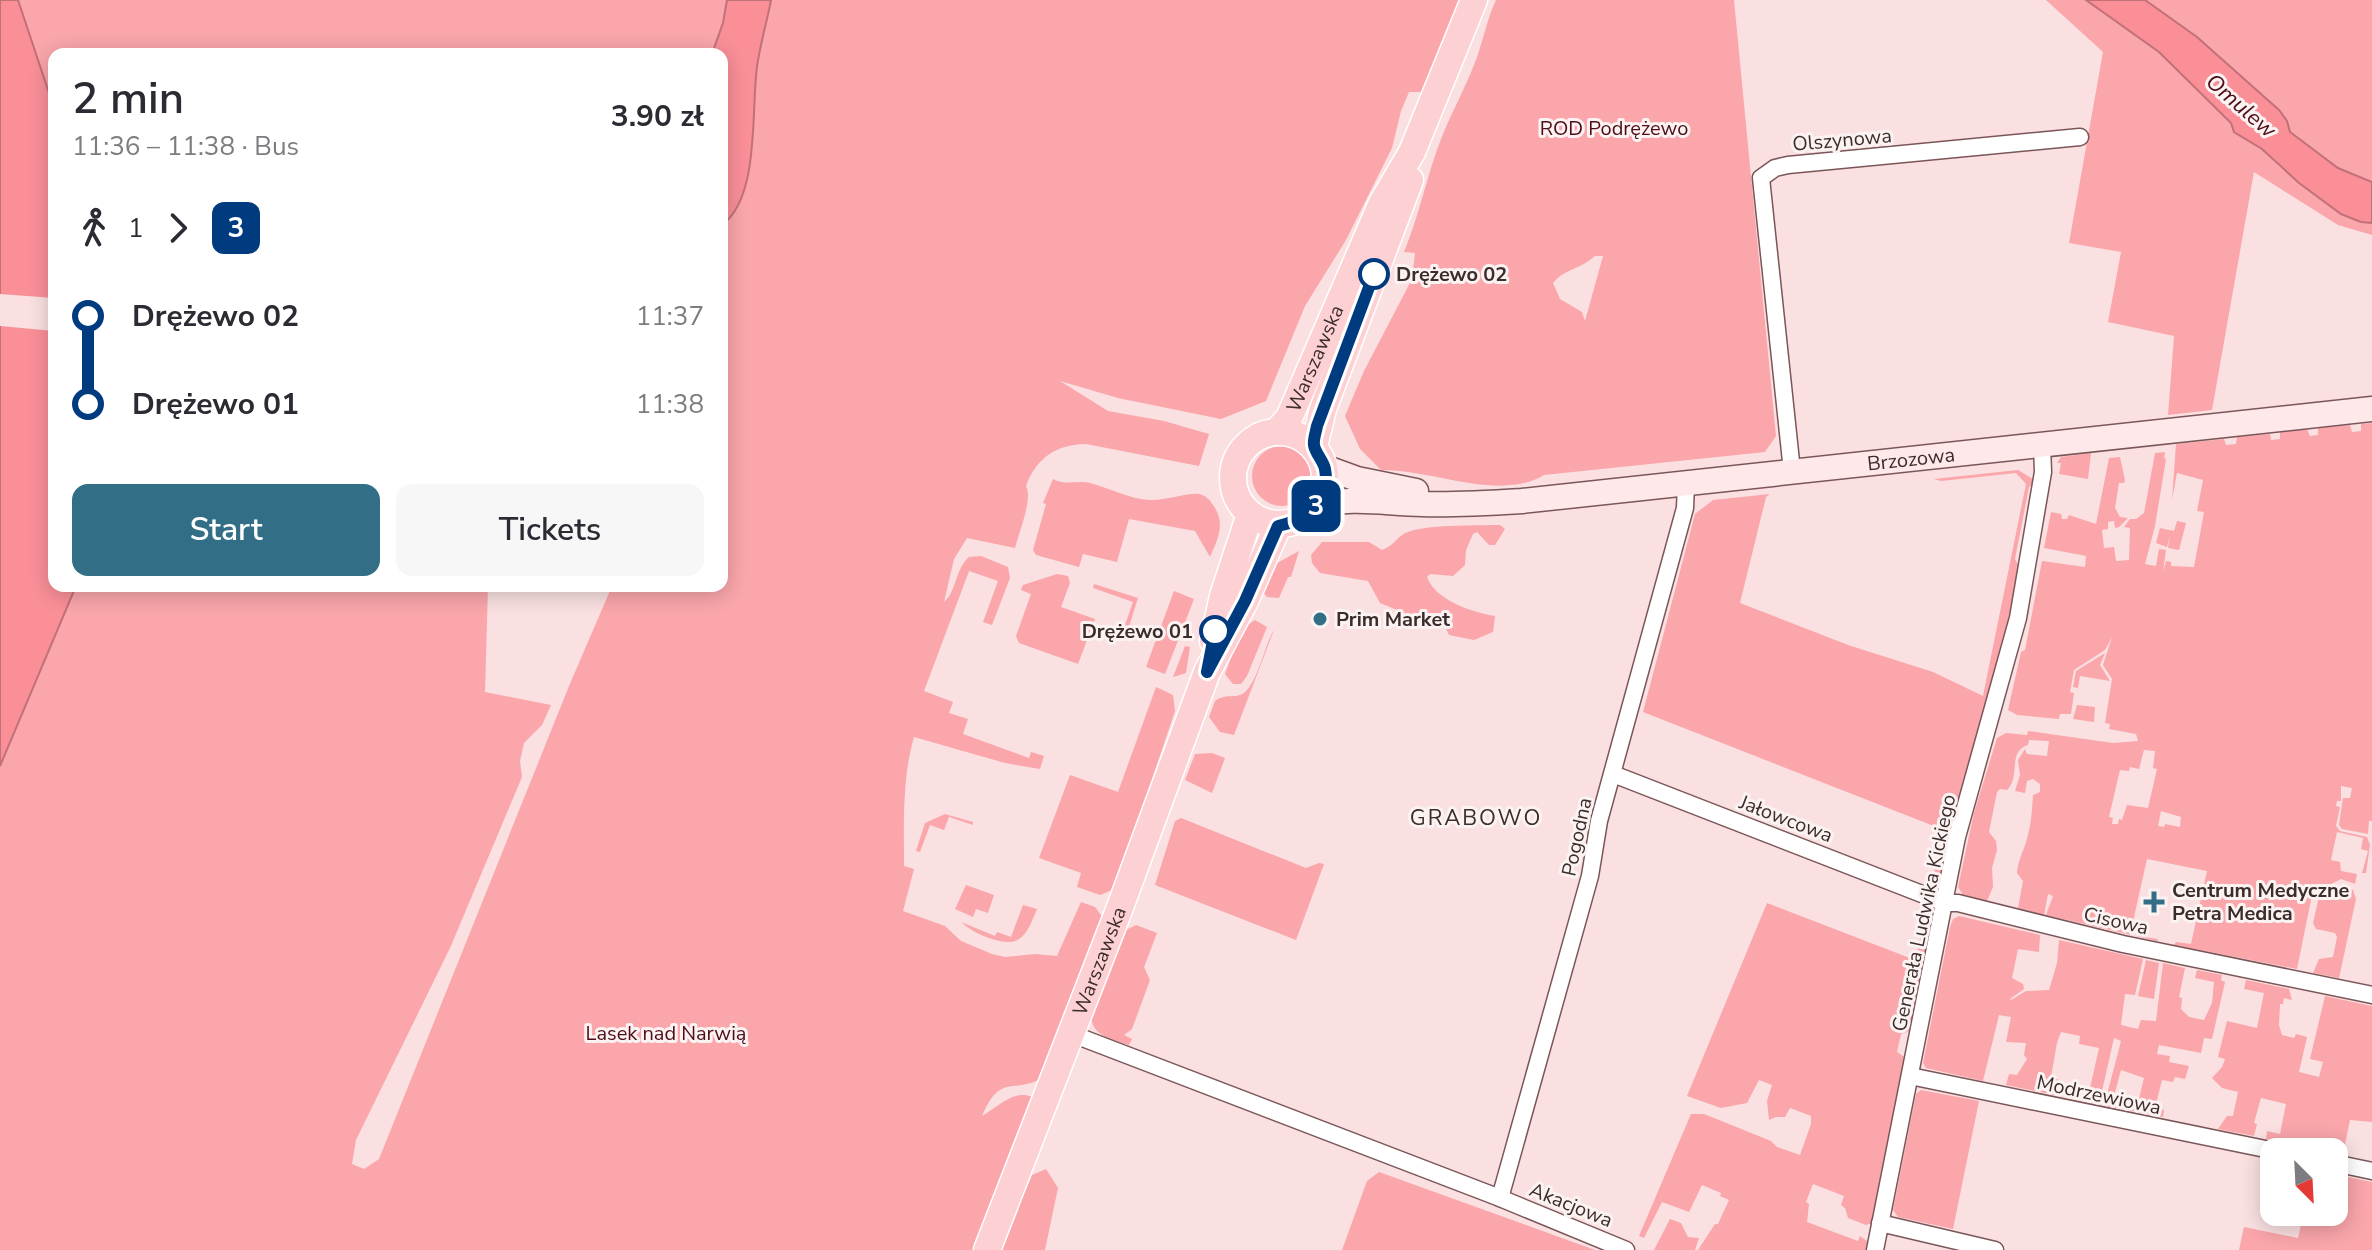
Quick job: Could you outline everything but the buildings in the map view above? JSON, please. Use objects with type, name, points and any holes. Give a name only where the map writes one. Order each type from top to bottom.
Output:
[{"type":"main road","name":"Warszawska","points":[[1276,432],[1289,418],[1382,203],[1412,152],[1474,0]]},
{"type":"main road","name":"Warszawska","points":[[1319,457],[1323,409],[1410,180],[1412,152]]},
{"type":"main road","name":"Brzozowa","points":[[1316,507],[1354,499],[1423,504],[1522,501],[2372,409]]},
{"type":"main road","points":[[1276,432],[1295,434],[1319,457],[1324,490],[1316,507],[1293,523],[1278,526],[1263,522],[1250,514],[1236,498],[1233,468],[1249,442],[1263,435],[1276,432]]},
{"type":"main road","name":"Brzozowa","points":[[1319,457],[1357,479],[1426,493],[1448,502]]},
{"type":"main road","name":"Warszawska","points":[[1207,672],[1223,596],[1250,514]]},
{"type":"main road","name":"Warszawska","points":[[987,1250],[1072,1034],[1207,672],[1245,601],[1278,526]]},
{"type":"street","name":"Olszynowa","points":[[1792,471],[1761,178],[1775,168],[1788,165],[2080,137]]},
{"type":"street","name":"Generała Ludwika Kickiego","points":[[1875,1250],[1957,837],[2018,618],[2043,472],[2042,445]]},
{"type":"street","name":"Pogodna","points":[[1500,1198],[1590,876],[1599,821],[1685,508],[1686,483]]},
{"type":"street","name":"Jałowcowa","points":[[1613,774],[1945,903]]},
{"type":"street","name":"Cisowa","points":[[1945,903],[1958,903],[2123,944],[2372,995]]},
{"type":"street","name":"Akacjowa","points":[[1072,1034],[1500,1198],[1620,1249]]},
{"type":"street","name":"Modrzewiowa","points":[[1910,1076],[2260,1148]]},
{"type":"street","points":[[2348,1166],[2372,1171]]},
{"type":"street","points":[[1880,1223],[1995,1250]]},
{"type":"green space","points":[[18,0],[727,0],[714,48],[48,48],[48,90]]},
{"type":"green space","name":"Lasek nad Narwią","points":[[770,0],[1461,0],[1428,85],[1421,92],[1409,92],[1392,148],[1346,240],[1305,306],[1266,401],[1221,419],[1118,398],[1060,381],[1108,411],[1164,421],[1209,434],[1199,466],[1086,444],[1057,450],[1042,460],[1030,476],[1026,486],[1027,507],[1015,548],[967,538],[954,559],[944,602],[969,557],[981,556],[1008,567],[1010,578],[992,625],[983,622],[998,581],[969,571],[924,691],[953,702],[949,713],[968,719],[963,734],[1029,758],[1031,752],[1044,756],[1040,769],[1005,763],[914,737],[906,784],[904,866],[914,869],[903,911],[945,926],[961,941],[1005,957],[1035,954],[1057,956],[1081,902],[1095,907],[1104,919],[1042,1078],[1001,1089],[982,1116],[1012,1097],[1032,1097],[974,1250],[0,1250],[0,766],[73,592],[488,592],[485,692],[551,705],[542,725],[524,743],[520,761],[522,777],[450,948],[356,1140],[352,1164],[364,1169],[379,1159],[609,592],[728,592],[728,218],[743,195],[748,174],[757,67]]},
{"type":"green space","name":"ROD Podrężewo","points":[[1496,0],[1734,0],[1776,436],[1765,452],[1544,475],[1526,482],[1486,485],[1381,470],[1360,449],[1345,416],[1364,371],[1412,279],[1415,253],[1404,252],[1437,149],[1474,65]],"holes":[[[1595,256],[1603,256],[1585,321],[1582,312],[1560,299],[1553,283]]]},
{"type":"green space","points":[[2046,0],[2086,0],[2118,20],[2159,52],[2231,123],[2234,132],[2262,149],[2282,169],[2361,222],[2372,223],[2372,235],[2338,225],[2254,172],[2212,410],[2168,415],[2174,336],[2108,322],[2121,252],[2069,243],[2103,52]]},
{"type":"green space","points":[[2145,0],[2372,0],[2372,182],[2338,168],[2290,132],[2287,121],[2269,101]]},
{"type":"green space","points":[[2372,423],[2372,821],[2369,821],[2368,834],[2342,829],[2339,825],[2343,798],[2350,798],[2352,788],[2341,786],[2341,801],[2337,801],[2336,806],[2340,807],[2336,826],[2340,831],[2367,837],[2370,845],[2366,873],[2362,873],[2368,851],[2361,849],[2363,838],[2337,832],[2331,860],[2340,862],[2341,871],[2357,874],[2355,884],[2341,879],[2329,885],[2353,890],[2356,899],[2339,978],[2313,973],[2319,959],[2333,957],[2337,937],[2335,933],[2316,929],[2313,923],[2320,892],[2313,890],[2297,969],[2174,945],[2176,942],[2191,944],[2207,871],[2147,859],[2130,935],[2046,915],[2053,896],[2048,894],[2044,915],[2018,908],[2023,881],[2017,873],[2029,831],[2033,795],[2040,792],[2040,784],[2033,779],[2027,781],[2025,793],[2015,791],[2020,775],[2018,760],[2025,749],[2027,754],[2047,756],[2049,741],[2029,740],[2016,758],[2011,785],[2007,790],[1997,792],[1989,832],[1996,841],[1997,850],[1992,868],[1993,887],[1987,901],[1963,895],[1958,887],[1974,813],[1997,738],[2006,733],[2027,735],[2028,731],[2113,743],[2138,741],[2136,734],[2109,729],[2110,724],[2105,723],[2112,679],[2103,665],[2112,637],[2105,650],[2074,670],[2070,692],[2074,693],[2071,714],[2060,714],[2059,719],[2017,715],[2008,710],[2021,652],[2025,650],[2042,561],[2085,567],[2086,556],[2044,548],[2051,512],[2061,514],[2062,519],[2067,519],[2069,515],[2096,524],[2109,458],[2120,457],[2125,480],[2119,483],[2115,508],[2120,517],[2128,518],[2115,528],[2114,521],[2108,522],[2108,529],[2102,530],[2104,548],[2114,547],[2116,561],[2129,560],[2130,528],[2124,527],[2130,519],[2144,513],[2155,453],[2165,452],[2155,526],[2145,564],[2156,566],[2159,549],[2166,550],[2163,572],[2166,561],[2171,562],[2171,566],[2194,567],[2204,512],[2197,511],[2203,480],[2177,473],[2172,500],[2176,444],[2224,439],[2226,445],[2236,444],[2237,437],[2270,434],[2271,440],[2280,439],[2280,432],[2307,429],[2310,436],[2318,435],[2318,428],[2350,425],[2352,432],[2361,431],[2361,424]],"holes":[[[2144,750],[2155,751],[2153,768],[2157,769],[2148,808],[2127,805],[2122,820],[2112,824],[2113,818],[2109,817],[2120,770],[2129,771],[2130,767],[2139,769]],[[2161,811],[2181,817],[2180,827],[2158,826]]]},
{"type":"green space","points":[[1282,446],[1294,448],[1303,455],[1310,464],[1310,488],[1303,497],[1294,504],[1282,506],[1270,504],[1261,497],[1254,488],[1252,476],[1254,464],[1261,455],[1270,448]]},
{"type":"green space","points":[[2091,453],[2088,479],[2059,474],[2061,463],[2057,463],[2061,457]]},
{"type":"green space","points":[[2018,470],[2036,481],[2029,487],[2015,559],[2020,568],[2001,661],[1943,875],[1938,874],[1932,881],[1944,830],[1643,712],[1695,514],[1713,500],[1770,494],[1766,497],[1740,603],[1848,645],[1933,672],[1983,696],[2026,484],[2016,473],[1941,481],[1934,479]]},
{"type":"green space","points":[[1053,479],[1090,483],[1142,499],[1203,495],[1217,512],[1220,525],[1210,557],[1195,531],[1129,519],[1117,562],[1083,554],[1079,567],[1036,555],[1033,550],[1046,504],[1043,503]]},
{"type":"green space","points":[[2177,521],[2186,523],[2179,550],[2168,548],[2170,535],[2167,547],[2156,543],[2160,528],[2174,531]]},
{"type":"green space","points":[[1500,525],[1505,529],[1495,545],[1489,545],[1477,532],[1473,534],[1466,550],[1465,565],[1453,576],[1430,574],[1427,577],[1446,599],[1476,612],[1495,616],[1493,632],[1474,640],[1449,635],[1440,616],[1435,613],[1412,616],[1380,603],[1368,581],[1320,573],[1312,563],[1311,555],[1322,542],[1369,542],[1382,550],[1409,531],[1444,526]]},
{"type":"green space","points":[[1299,551],[1291,577],[1288,577],[1279,598],[1267,597],[1264,593],[1277,563]]},
{"type":"green space","points":[[1057,574],[1068,576],[1070,583],[1061,607],[1095,619],[1078,664],[1019,643],[1016,636],[1031,594],[1021,590],[1023,585]]},
{"type":"green space","points":[[1094,584],[1138,598],[1128,630],[1124,628],[1133,602],[1093,588]]},
{"type":"green space","points":[[1174,591],[1194,599],[1165,674],[1146,667]]},
{"type":"green space","points":[[1255,620],[1267,627],[1247,676],[1241,684],[1233,684],[1225,674],[1240,633]]},
{"type":"green space","points":[[1274,630],[1234,735],[1220,732],[1209,717],[1215,701],[1241,695],[1249,688]]},
{"type":"green space","points":[[1185,646],[1190,647],[1186,673],[1173,677]]},
{"type":"green space","points":[[2105,653],[2100,665],[2110,681],[2080,676],[2078,688],[2073,687],[2076,671]]},
{"type":"green space","points":[[1156,687],[1173,695],[1175,711],[1115,889],[1100,895],[1077,887],[1081,873],[1039,858],[1070,775],[1118,792]]},
{"type":"green space","points":[[2077,705],[2095,707],[2094,722],[2073,719]]},
{"type":"green space","points":[[1212,753],[1225,758],[1212,793],[1185,780],[1195,754]]},
{"type":"green space","points":[[945,814],[973,822],[973,825],[949,817],[944,830],[930,825],[920,852],[916,851],[925,823]]},
{"type":"green space","points":[[1181,818],[1306,868],[1324,864],[1296,940],[1155,885],[1175,821]]},
{"type":"green space","points":[[966,885],[994,895],[988,913],[976,909],[973,917],[955,909]]},
{"type":"green space","points":[[1767,903],[1915,960],[1926,913],[1920,903],[1928,910],[1929,922],[1933,923],[1912,1030],[1901,1034],[1897,1052],[1906,1058],[1872,1223],[1866,1225],[1848,1218],[1841,1205],[1844,1196],[1813,1184],[1806,1202],[1809,1204],[1807,1222],[1858,1241],[1860,1236],[1867,1241],[1867,1250],[1698,1250],[1718,1224],[1729,1200],[1702,1185],[1689,1212],[1662,1202],[1644,1238],[1639,1236],[1691,1114],[1704,1114],[1800,1155],[1811,1116],[1790,1108],[1785,1117],[1769,1120],[1767,1101],[1772,1085],[1759,1080],[1747,1103],[1721,1108],[1687,1096]]},
{"type":"green space","points":[[1023,905],[1037,909],[1025,933],[1015,941],[989,938],[961,922],[995,936],[997,932],[1011,937]]},
{"type":"green space","points":[[1959,916],[2040,935],[2039,952],[2018,949],[2012,978],[2023,984],[2024,989],[2011,1000],[2026,991],[2049,990],[2057,963],[2059,940],[2143,959],[2135,995],[2125,994],[2121,1025],[2138,1029],[2141,1020],[2156,1021],[2163,963],[2185,968],[2179,997],[2182,998],[2181,1009],[2189,1017],[2204,1020],[2212,1003],[2214,982],[2195,978],[2197,970],[2222,975],[2221,980],[2225,982],[2212,1039],[2204,1038],[2201,1053],[2159,1045],[2157,1054],[2170,1056],[2169,1062],[2189,1066],[2185,1079],[2175,1077],[2173,1082],[2162,1080],[2155,1108],[2164,1110],[2163,1117],[2113,1107],[2116,1095],[2138,1103],[2144,1078],[2121,1070],[2111,1107],[2104,1106],[2121,1041],[2114,1038],[2099,1104],[2092,1103],[2093,1098],[2088,1097],[2099,1048],[2079,1044],[2080,1036],[2061,1032],[2051,1077],[2062,1081],[2055,1095],[2006,1085],[2009,1074],[2017,1075],[2027,1059],[2024,1055],[2026,1043],[2006,1042],[2011,1017],[1999,1015],[1983,1081],[1926,1068],[1923,1063],[1950,927],[1953,919]]},
{"type":"green space","points":[[1136,925],[1157,933],[1144,967],[1150,980],[1132,1029],[1124,1035],[1132,1039],[1129,1045],[1100,1033],[1091,1017],[1126,930]]},
{"type":"green space","points":[[2146,960],[2159,963],[2154,999],[2138,996]]},
{"type":"green space","points":[[2246,980],[2289,989],[2292,1000],[2284,998],[2283,1004],[2280,1004],[2282,1035],[2307,1037],[2299,1072],[2319,1077],[2323,1062],[2310,1059],[2325,996],[2372,1006],[2372,1122],[2350,1120],[2346,1138],[2266,1138],[2267,1131],[2280,1134],[2286,1104],[2261,1098],[2254,1136],[2218,1129],[2227,1116],[2233,1116],[2238,1092],[2222,1088],[2212,1078],[2225,1059],[2218,1057],[2227,1021],[2257,1028],[2264,993],[2244,989]]},
{"type":"green space","points":[[1921,1090],[1979,1101],[1953,1229],[1898,1217],[1893,1210],[1916,1094]]},
{"type":"green space","points":[[1046,1169],[1058,1188],[1045,1250],[1000,1250],[1032,1175]]},
{"type":"green space","points":[[1379,1172],[1595,1250],[1342,1250],[1367,1181]]},
{"type":"green space","points":[[2348,1177],[2372,1182],[2372,1250],[2239,1250],[2244,1227],[2298,1238],[2301,1226],[2348,1226]]},
{"type":"green space","points":[[1670,1219],[1681,1223],[1688,1237],[1699,1238],[1695,1250],[1654,1250]]},
{"type":"water","points":[[0,0],[18,0],[48,90],[48,592],[73,592],[0,766]]},
{"type":"water","points":[[727,0],[771,0],[757,67],[748,174],[743,195],[728,218],[728,48],[714,48]]},
{"type":"water","name":"Omulew","points":[[2086,0],[2145,0],[2197,37],[2279,110],[2290,132],[2338,168],[2372,182],[2372,223],[2341,214],[2299,183],[2262,149],[2234,132],[2231,123],[2159,52]]},
{"type":"pier","points":[[0,294],[48,298],[48,330],[0,326]]},
{"type":"bus line","name":"3","points":[[1215,631],[1207,672],[1245,601],[1278,526],[1307,516],[1321,498],[1326,480],[1320,456],[1314,447],[1317,426],[1374,274]]},
{"type":"place","name":"Drężewo 02","points":[[1374,274]]},
{"type":"place","name":"Prim Market","points":[[1320,619]]},
{"type":"place","name":"Drężewo 01","points":[[1215,631]]},
{"type":"place","name":"Centrum Medyczne Petra Medica","points":[[2154,902]]},
{"type":"district","name":"GRABOWO","points":[[1476,818]]}]
